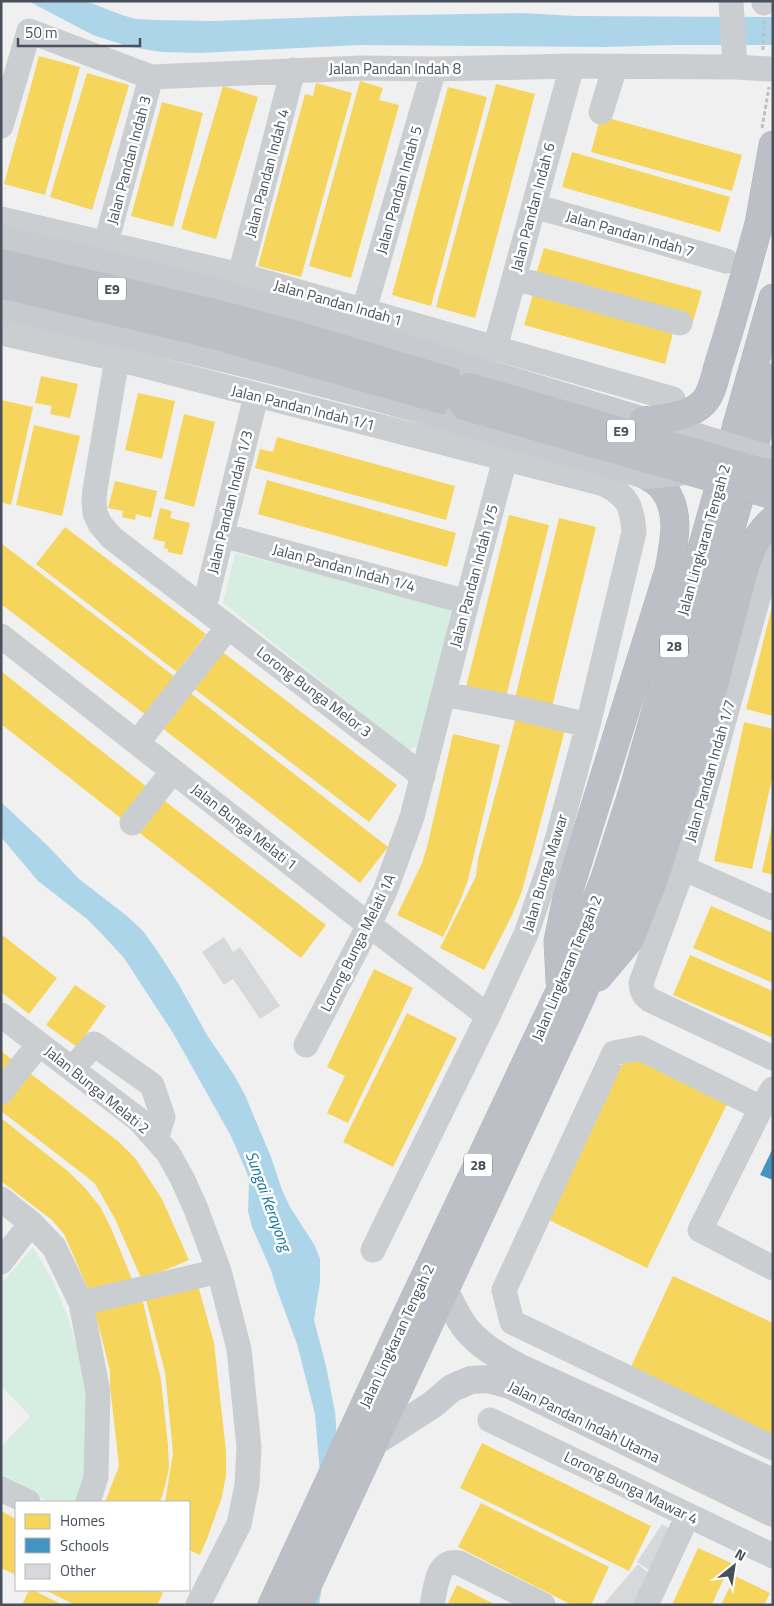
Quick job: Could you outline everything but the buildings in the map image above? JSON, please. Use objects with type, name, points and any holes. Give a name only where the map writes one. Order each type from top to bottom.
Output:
[{"type":"highway","points":[[643,421],[681,415],[696,408],[709,395],[725,346],[759,224],[773,145]]},
{"type":"highway","name":"E9","points":[[1,262],[466,395],[761,472],[773,473]]},
{"type":"highway","name":"E9","points":[[1,284],[220,326]]},
{"type":"highway","name":"Jalan Lingkaran Tengah 2","points":[[298,1605],[445,1292],[571,993],[634,788],[773,298]]},
{"type":"highway","name":"Jalan Lingkaran Tengah 2","points":[[272,1605],[394,1342],[571,993],[627,887],[656,795],[773,378]]},
{"type":"highway","name":"E9","points":[[466,395],[687,471],[773,495]]},
{"type":"highway","points":[[646,475],[662,486],[672,506],[676,533],[669,570],[568,893],[558,941],[571,993],[630,939],[654,879],[703,727],[745,566],[753,544],[762,530],[773,520]]},
{"type":"main road","points":[[1,240],[204,288],[322,322],[466,395],[646,475],[687,471]]},
{"type":"main road","points":[[1,306],[369,395],[466,395],[643,421],[763,457],[773,462]]},
{"type":"main road","name":"Jalan Pandan Indah Utama","points":[[445,1292],[464,1327],[493,1353],[513,1364],[773,1482]]},
{"type":"main road","name":"Jalan Pandan Indah Utama","points":[[373,1443],[432,1405],[452,1388],[471,1380],[488,1379],[510,1385],[773,1513]]},
{"type":"street","points":[[731,1],[735,60]]},
{"type":"street","name":"Jalan Pandan Indah 8","points":[[1,126],[29,31],[151,77],[361,68],[615,67],[766,60]]},
{"type":"street","name":"Jalan Pandan Indah 6","points":[[495,348],[572,66]]},
{"type":"street","points":[[601,112],[615,67]]},
{"type":"street","name":"Jalan Pandan Indah 5","points":[[364,310],[434,69]]},
{"type":"street","name":"Jalan Pandan Indah 4","points":[[240,275],[293,70]]},
{"type":"street","name":"Jalan Pandan Indah 3","points":[[106,243],[151,77]]},
{"type":"street","name":"Jalan Pandan Indah 7","points":[[534,206],[726,261]]},
{"type":"street","name":"Jalan Pandan Indah 1","points":[[1,219],[240,275],[672,399]]},
{"type":"street","points":[[514,278],[680,323]]},
{"type":"street","name":"Jalan Pandan Indah 1/1","points":[[1,333],[117,359],[604,484]]},
{"type":"street","name":"Lorong Bunga Melor 3","points":[[117,359],[95,489],[95,513],[100,524],[112,538],[423,776]]},
{"type":"street","points":[[604,484],[630,386]]},
{"type":"street","name":"Jalan Pandan Indah 1/3","points":[[204,608],[256,396]]},
{"type":"street","name":"Jalan Pandan Indah 1/5","points":[[444,694],[505,459]]},
{"type":"street","name":"Jalan Bunga Mawar","points":[[374,1250],[526,934],[551,862],[588,725],[634,532],[633,516],[628,503],[618,491],[604,484]]},
{"type":"street","name":"Jalan Pandan Indah 1/4","points":[[222,535],[467,602]]},
{"type":"street","name":"Jalan Pandan Indah 1/7","points":[[771,554],[682,868],[640,983],[642,992],[650,1000],[773,1058]]},
{"type":"street","points":[[137,743],[228,627]]},
{"type":"street","name":"Jalan Bunga Melati 1","points":[[1,636],[488,1016]]},
{"type":"street","points":[[444,694],[588,725]]},
{"type":"street","name":"Lorong Bunga Melati 1A","points":[[306,1045],[369,925],[399,856],[412,818],[444,694]]},
{"type":"street","points":[[132,823],[173,770]]},
{"type":"street","points":[[682,868],[773,908]]},
{"type":"street","name":"Jalan Bunga Melati 2","points":[[1,1015],[139,1120],[168,1153],[196,1209],[219,1271],[239,1349],[249,1447],[247,1485],[239,1524],[197,1592]]},
{"type":"street","points":[[1,1092],[39,1044]]},
{"type":"street","points":[[72,1069],[94,1044],[152,1085],[163,1117],[156,1139]]},
{"type":"street","points":[[773,1268],[700,1230],[767,1099],[640,1048],[614,1053],[504,1290],[512,1322],[773,1448]]},
{"type":"street","points":[[1,1199],[32,1223],[54,1247],[81,1303],[98,1392],[96,1477],[88,1501]]},
{"type":"street","points":[[1,1262],[32,1223]]},
{"type":"street","points":[[81,1303],[219,1271]]},
{"type":"street","name":"Lorong Bunga Mawar 4","points":[[490,1420],[773,1556]]},
{"type":"street","points":[[1,1488],[26,1501]]},
{"type":"street","points":[[646,1605],[688,1515]]},
{"type":"street","points":[[432,1605],[440,1570],[448,1562],[458,1563],[543,1605]]},
{"type":"path","points":[[765,2],[766,60]]},
{"type":"green space","points":[[235,553],[452,608],[421,745],[408,750],[223,603]]},
{"type":"green space","points":[[33,1247],[53,1281],[69,1320],[92,1400],[83,1501],[47,1501],[1,1475],[1,1447],[30,1416],[1,1386],[1,1284]]},
{"type":"water","points":[[28,1],[86,1],[136,19],[157,20],[212,21],[524,13],[574,16],[773,17],[773,45],[606,47],[358,45],[200,53],[162,52],[130,47],[93,35]]},
{"type":"water","name":"Sungai Kerayong","points":[[1,802],[49,847],[79,879],[127,916],[143,931],[156,949],[245,1095],[271,1157],[282,1190],[290,1207],[315,1246],[320,1259],[320,1282],[314,1320],[335,1412],[338,1452],[326,1562],[319,1605],[304,1605],[321,1486],[315,1414],[297,1344],[271,1270],[252,1227],[248,1211],[249,1183],[247,1173],[231,1136],[173,1033],[124,958],[87,919],[38,881],[1,837]]}]
